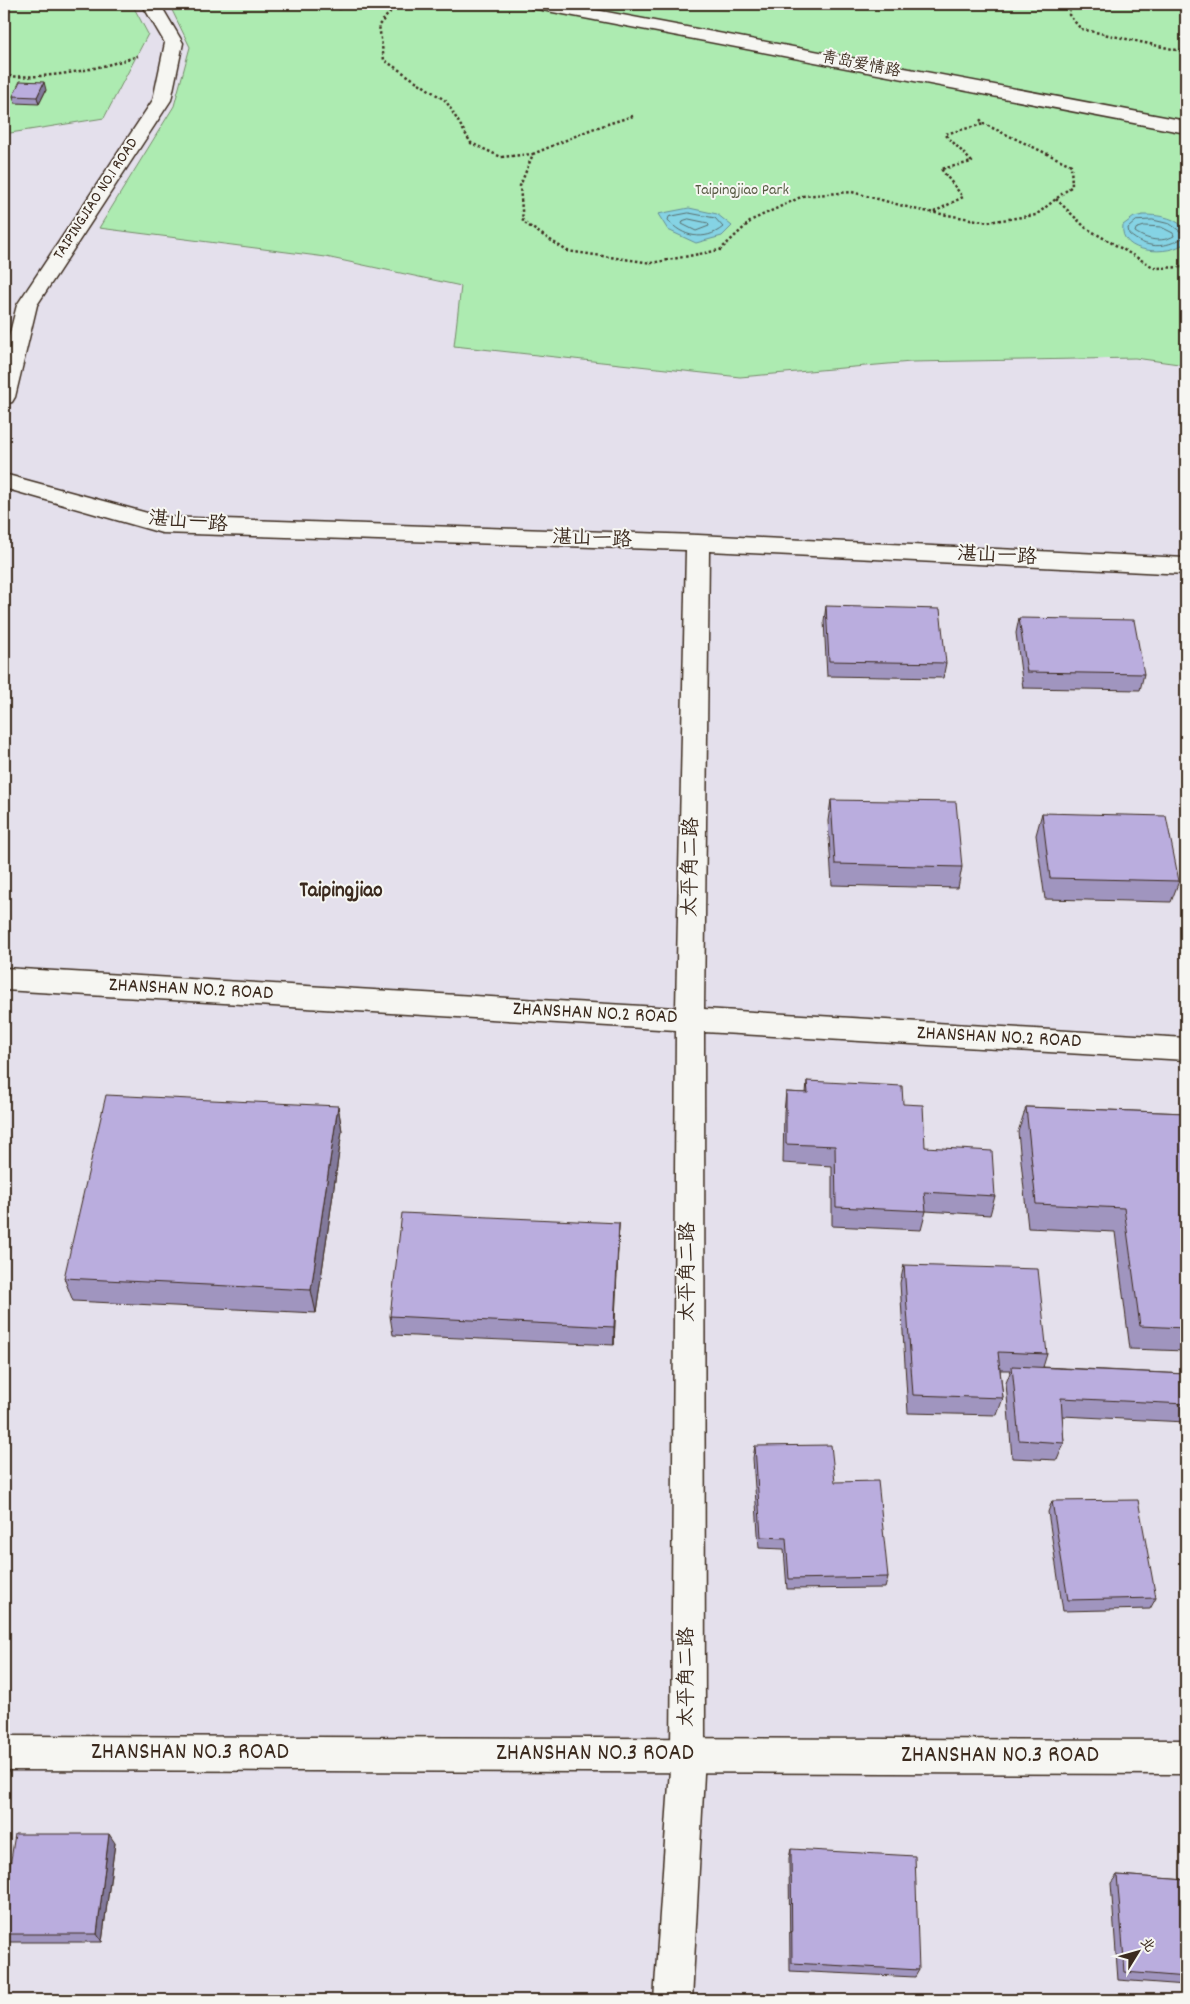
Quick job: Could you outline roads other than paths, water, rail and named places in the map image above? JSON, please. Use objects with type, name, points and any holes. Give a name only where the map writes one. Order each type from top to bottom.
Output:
[{"type":"street","name":"TAIPINGJIAO NO.1 ROAD","points":[[4,397],[27,305],[162,100],[174,43],[151,4]]},
{"type":"street","name":"青岛爱情路","points":[[537,4],[1186,127]]},
{"type":"street","name":"湛山一路","points":[[4,481],[162,525],[698,543],[1186,566]]},
{"type":"street","name":"太平角二路","points":[[673,2000],[688,1754],[690,1020],[698,543]]},
{"type":"street","name":"ZHANSHAN NO.2 ROAD","points":[[4,979],[1186,1049]]},
{"type":"street","name":"ZHANSHAN NO.3 ROAD","points":[[4,1753],[1186,1757]]},
{"type":"water","points":[[689,208],[717,214],[732,226],[722,236],[696,243],[668,230],[658,214]]},
{"type":"water","points":[[1143,215],[1165,217],[1178,223],[1186,234],[1186,242],[1169,250],[1158,251],[1137,247],[1128,242],[1124,235],[1123,225],[1134,217]]},
{"type":"district","name":"Taipingjiao","points":[[341,892]]},
{"type":"park label","name":"Taipingjiao Park","points":[[742,190]]}]
